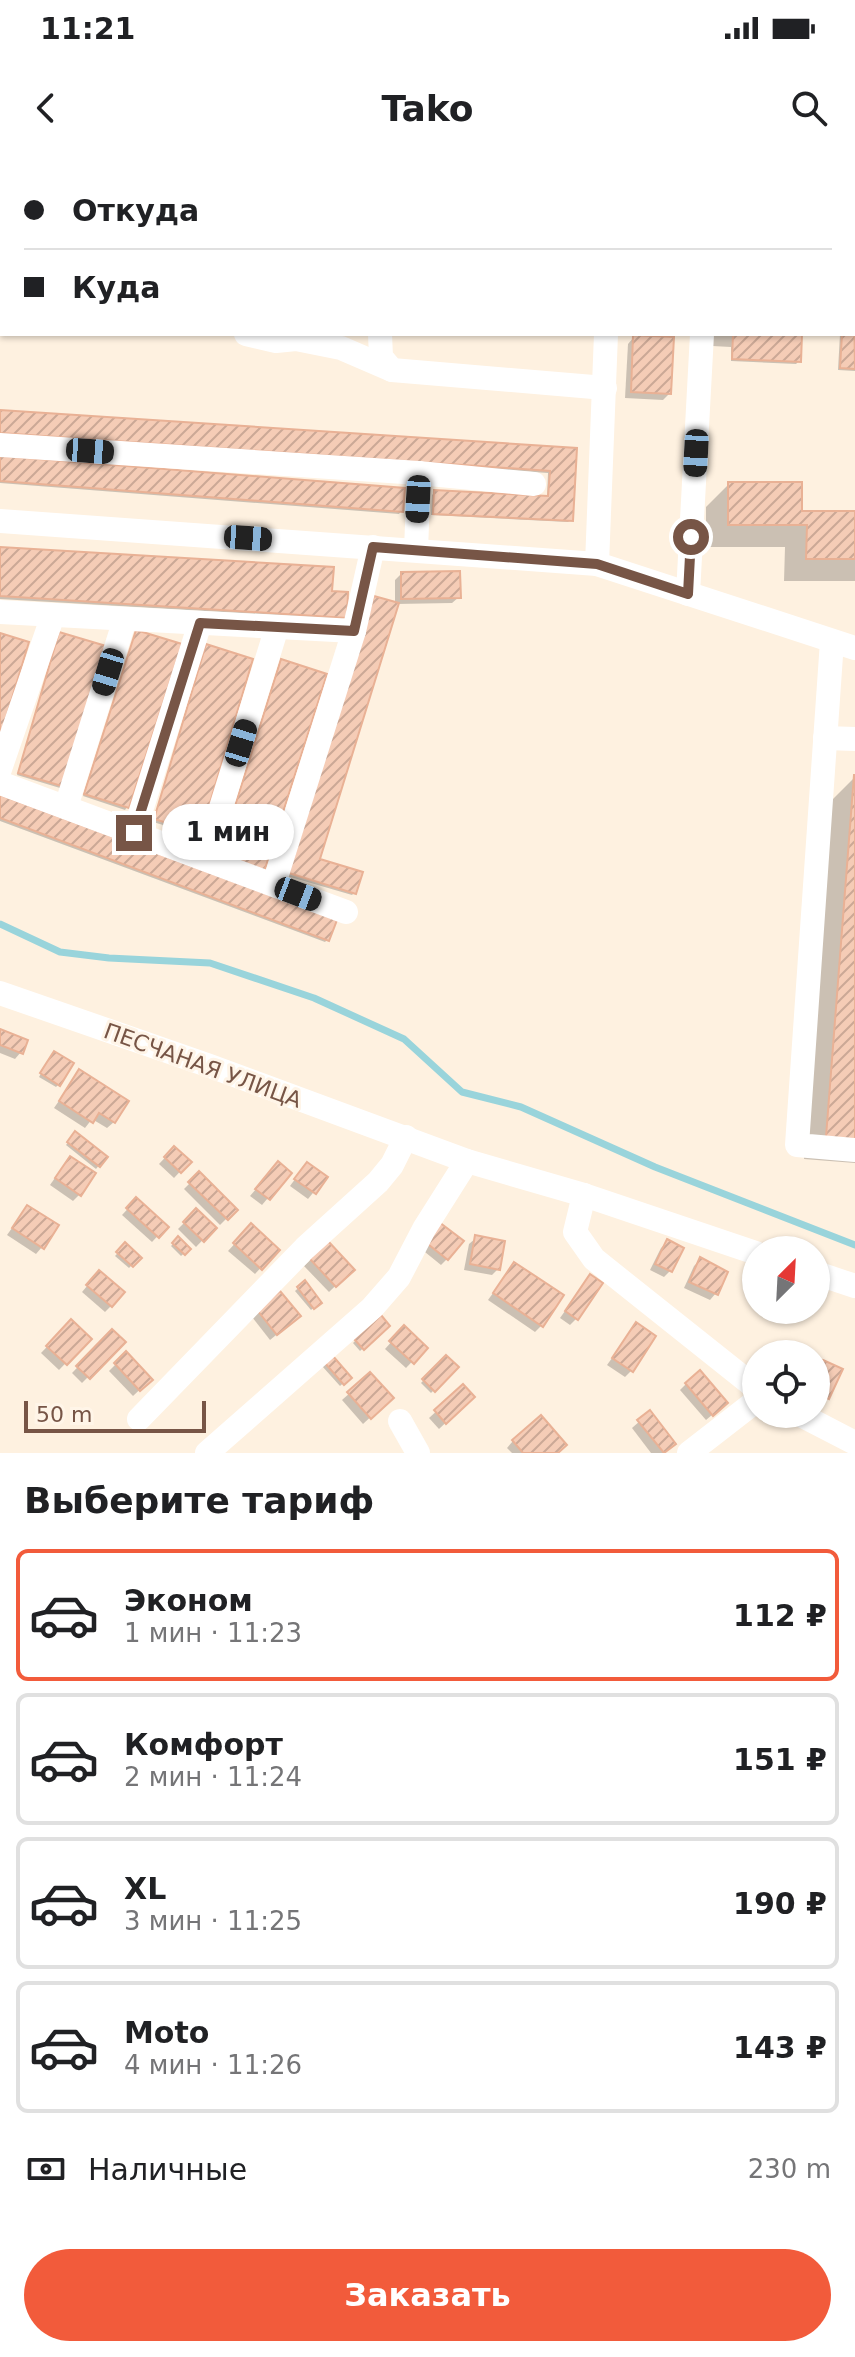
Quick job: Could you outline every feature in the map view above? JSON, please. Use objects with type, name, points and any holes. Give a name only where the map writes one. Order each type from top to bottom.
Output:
[{"type":"street","points":[[255,336],[276,341],[296,339],[341,348],[392,370],[605,388]]},
{"type":"street","points":[[380,336],[381,357],[392,370]]},
{"type":"street","points":[[597,564],[606,336]]},
{"type":"street","points":[[688,594],[702,336]]},
{"type":"street","points":[[0,445],[419,473],[534,484]]},
{"type":"street","points":[[416,550],[419,473]]},
{"type":"street","points":[[0,521],[597,564],[843,645],[825,738],[797,1145],[855,1150]]},
{"type":"street","points":[[274,884],[354,631],[373,547]]},
{"type":"street","points":[[0,612],[354,631]]},
{"type":"street","points":[[0,769],[53,615]]},
{"type":"street","points":[[66,807],[125,619]]},
{"type":"street","points":[[134,833],[200,623]]},
{"type":"street","points":[[205,859],[277,627]]},
{"type":"street","points":[[825,738],[855,739]]},
{"type":"street","points":[[0,783],[346,912]]},
{"type":"street","name":"ПЕСЧАНАЯ УЛИЦА","points":[[0,993],[467,1161],[584,1195],[742,1248]]},
{"type":"street","points":[[139,1419],[305,1248],[378,1182],[392,1165],[406,1137]]},
{"type":"street","points":[[207,1453],[372,1308],[399,1277],[424,1229],[467,1161]]},
{"type":"street","points":[[584,1195],[575,1232],[594,1259],[742,1377]]},
{"type":"street","points":[[830,1278],[855,1286]]},
{"type":"street","points":[[689,1453],[742,1412]]},
{"type":"street","points":[[400,1421],[418,1453]]},
{"type":"street","points":[[826,1428],[855,1443]]},
{"type":"building","points":[[633,336],[674,337],[671,394],[631,392]]},
{"type":"building","points":[[733,336],[802,336],[801,362],[732,359]]},
{"type":"building","points":[[842,336],[855,336],[855,369],[840,368]]},
{"type":"building","points":[[0,410],[577,448],[573,521],[433,514],[434,490],[548,496],[550,471],[0,433]]},
{"type":"building","points":[[0,456],[405,488],[403,512],[0,481]]},
{"type":"building","points":[[728,482],[802,482],[802,511],[855,511],[855,559],[806,559],[807,525],[728,525]]},
{"type":"building","points":[[0,547],[334,567],[332,591],[348,592],[347,618],[0,596]]},
{"type":"building","points":[[460,571],[461,598],[401,599],[401,572]]},
{"type":"building","points":[[374,596],[399,603],[320,859],[363,872],[356,894],[289,873]]},
{"type":"building","points":[[136,630],[182,644],[129,808],[84,794]]},
{"type":"building","points":[[59,632],[106,646],[65,787],[18,773]]},
{"type":"building","points":[[0,633],[29,642],[0,738]]},
{"type":"building","points":[[206,644],[253,659],[201,833],[154,819]]},
{"type":"building","points":[[281,659],[327,674],[264,872],[219,857]]},
{"type":"building","points":[[855,775],[855,1139],[826,1137]]},
{"type":"building","points":[[0,795],[337,920],[329,941],[0,818]]},
{"type":"building","points":[[0,1029],[28,1040],[23,1054],[0,1045]]},
{"type":"building","points":[[54,1051],[74,1063],[60,1086],[40,1073]]},
{"type":"building","points":[[79,1069],[129,1101],[115,1123],[99,1113],[93,1123],[59,1101]]},
{"type":"building","points":[[75,1131],[108,1157],[100,1167],[67,1142]]},
{"type":"building","points":[[174,1146],[192,1162],[181,1173],[164,1157]]},
{"type":"building","points":[[70,1156],[96,1173],[81,1196],[55,1178]]},
{"type":"building","points":[[278,1161],[292,1173],[270,1200],[255,1189]]},
{"type":"building","points":[[307,1162],[328,1177],[316,1194],[294,1179]]},
{"type":"building","points":[[199,1171],[238,1210],[228,1220],[188,1182]]},
{"type":"building","points":[[136,1197],[169,1227],[159,1238],[126,1208]]},
{"type":"building","points":[[27,1205],[59,1225],[44,1249],[12,1228]]},
{"type":"building","points":[[196,1208],[217,1228],[204,1242],[183,1222]]},
{"type":"building","points":[[439,1222],[464,1241],[448,1260],[424,1241]]},
{"type":"building","points":[[251,1223],[280,1250],[262,1270],[233,1243]]},
{"type":"building","points":[[475,1235],[505,1241],[500,1270],[470,1264]]},
{"type":"building","points":[[178,1236],[191,1249],[185,1255],[172,1243]]},
{"type":"building","points":[[667,1239],[684,1248],[672,1272],[655,1264]]},
{"type":"building","points":[[328,1241],[355,1270],[336,1287],[309,1258]]},
{"type":"building","points":[[125,1242],[142,1258],[133,1267],[116,1252]]},
{"type":"building","points":[[700,1257],[728,1272],[718,1295],[689,1282]]},
{"type":"building","points":[[514,1262],[564,1295],[543,1327],[493,1293]]},
{"type":"building","points":[[99,1270],[125,1292],[112,1307],[86,1285]]},
{"type":"building","points":[[590,1274],[603,1283],[578,1320],[565,1311]]},
{"type":"building","points":[[305,1280],[322,1303],[314,1309],[297,1287]]},
{"type":"building","points":[[280,1291],[301,1316],[277,1335],[257,1310]]},
{"type":"building","points":[[381,1315],[390,1326],[364,1350],[354,1339]]},
{"type":"building","points":[[71,1319],[92,1339],[67,1365],[46,1346]]},
{"type":"building","points":[[636,1322],[656,1336],[633,1372],[612,1358]]},
{"type":"building","points":[[404,1325],[428,1348],[414,1364],[389,1341]]},
{"type":"building","points":[[112,1329],[126,1342],[90,1379],[76,1366]]},
{"type":"building","points":[[126,1351],[153,1380],[140,1391],[114,1363]]},
{"type":"building","points":[[332,1355],[352,1378],[344,1385],[324,1362]]},
{"type":"building","points":[[446,1355],[459,1367],[435,1392],[422,1379]]},
{"type":"building","points":[[830,1363],[843,1369],[830,1397]]},
{"type":"building","points":[[700,1370],[728,1403],[713,1416],[685,1383]]},
{"type":"building","points":[[370,1372],[394,1398],[371,1419],[347,1392]]},
{"type":"building","points":[[463,1384],[475,1397],[446,1424],[434,1410]]},
{"type":"building","points":[[650,1410],[676,1444],[664,1453],[637,1420]]},
{"type":"building","points":[[541,1415],[567,1445],[558,1453],[523,1453],[512,1440]]},
{"type":"waterway","points":[[0,924],[60,952],[109,958],[210,963],[314,998],[404,1039],[462,1092],[521,1107],[655,1167],[855,1245]]},
{"type":"route","points":[[134,833],[200,623],[354,631],[373,547],[597,564],[688,594],[691,537]]}]
